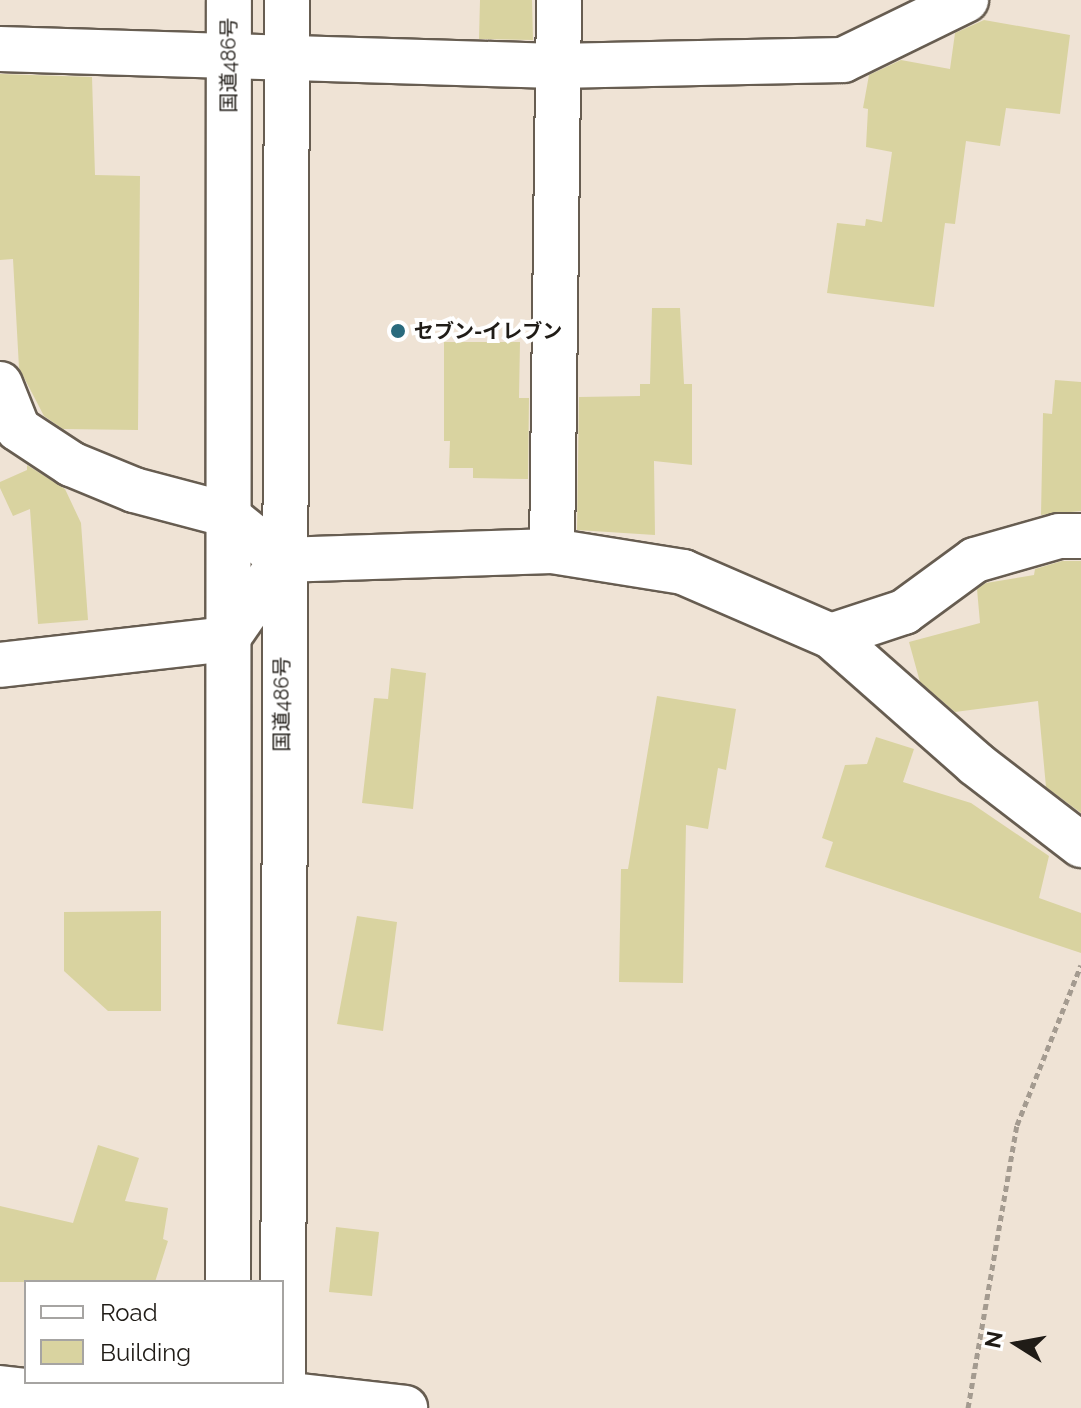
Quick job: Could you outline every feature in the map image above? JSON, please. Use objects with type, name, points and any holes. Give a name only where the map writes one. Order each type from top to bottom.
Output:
[{"type":"main road","name":"国道486号","points":[[228,1280],[225,514],[229,0]]},
{"type":"main road","name":"国道486号","points":[[283,1280],[282,560],[287,0]]},
{"type":"main road","points":[[552,551],[559,0]]},
{"type":"main road","points":[[0,49],[556,66],[843,60],[966,0]]},
{"type":"main road","points":[[0,384],[18,429],[71,464],[134,490],[225,514],[282,560],[552,551],[683,572],[831,636],[976,764],[1081,845]]},
{"type":"main road","points":[[831,636],[904,612],[975,560],[1059,536],[1081,536]]},
{"type":"main road","points":[[0,665],[227,639],[282,560]]},
{"type":"main road","points":[[0,1388],[69,1396],[228,1396],[405,1408]]},
{"type":"path","points":[[968,1408],[1017,1125],[1081,965]]},
{"type":"building","points":[[480,0],[532,0],[533,40],[479,39]]},
{"type":"building","points":[[984,20],[1070,35],[1060,114],[1006,108],[1000,146],[966,141],[955,224],[945,223],[934,307],[827,293],[837,223],[865,226],[866,219],[882,222],[892,152],[866,147],[868,109],[863,108],[869,75],[901,60],[950,69],[955,33]]},
{"type":"building","points":[[0,74],[92,77],[95,175],[140,176],[138,430],[63,429],[44,416],[19,368],[13,259],[0,260]]},
{"type":"building","points":[[652,308],[680,308],[684,384],[692,384],[692,465],[654,461],[655,535],[577,530],[579,397],[640,396],[640,384],[650,384]]},
{"type":"building","points":[[444,342],[520,342],[519,398],[529,398],[528,479],[473,478],[473,468],[449,468],[450,441],[444,441]]},
{"type":"building","points":[[1055,380],[1081,382],[1081,511],[1041,515],[1043,413],[1052,414]]},
{"type":"building","points":[[27,465],[65,489],[81,523],[88,620],[38,624],[30,509],[13,516],[0,488],[0,482],[27,470]]},
{"type":"building","points":[[1062,561],[1081,561],[1081,813],[1046,787],[1038,701],[955,712],[920,682],[909,642],[980,623],[977,589],[986,583],[1034,575],[1035,569]]},
{"type":"building","points":[[391,668],[426,673],[413,809],[362,803],[374,698],[388,699]]},
{"type":"building","points":[[657,696],[736,709],[726,770],[718,768],[708,829],[686,825],[683,983],[619,982],[621,869],[628,869]]},
{"type":"building","points":[[876,737],[914,749],[903,782],[971,803],[1049,856],[1039,898],[1081,913],[1081,953],[825,867],[833,842],[822,838],[845,765],[867,764]]},
{"type":"building","points":[[161,911],[161,1011],[108,1011],[64,971],[64,912]]},
{"type":"building","points":[[357,916],[397,922],[383,1031],[337,1024]]},
{"type":"building","points":[[98,1145],[139,1158],[125,1201],[168,1208],[163,1239],[168,1241],[156,1280],[0,1282],[0,1206],[73,1223]]},
{"type":"building","points":[[336,1227],[379,1232],[372,1296],[329,1292]]},
{"type":"place","name":"セブン-イレブン","points":[[398,331]]}]
